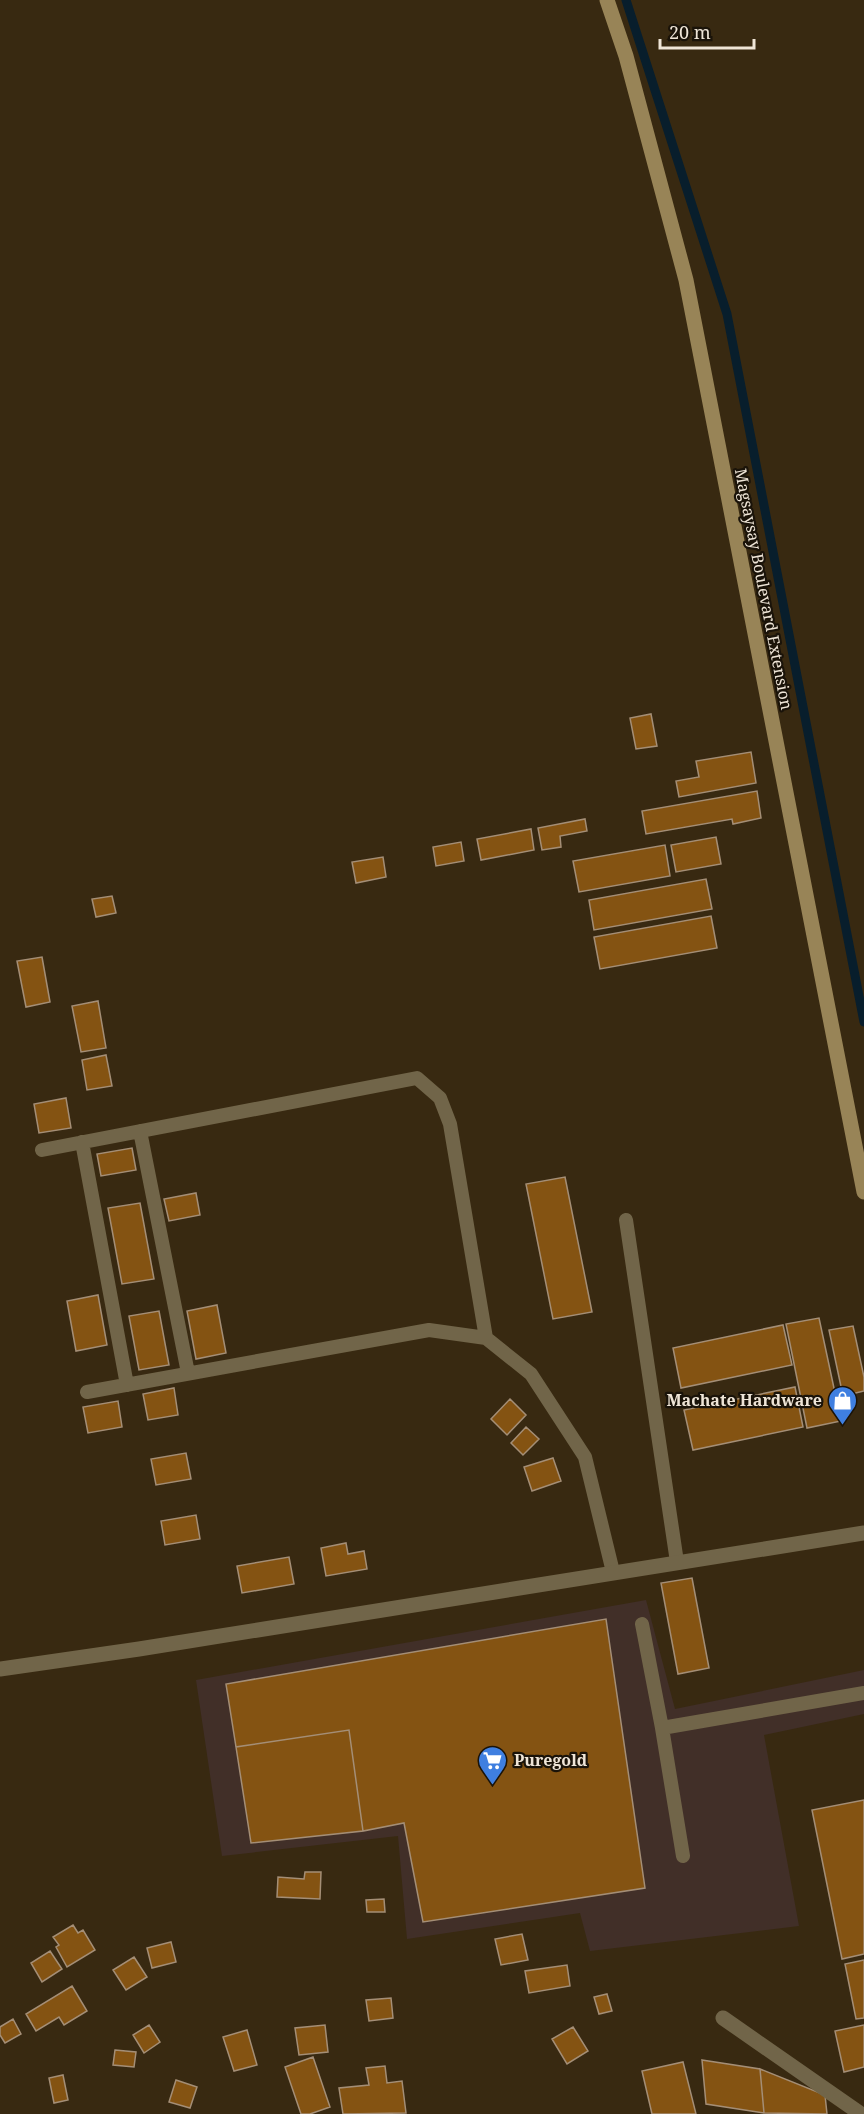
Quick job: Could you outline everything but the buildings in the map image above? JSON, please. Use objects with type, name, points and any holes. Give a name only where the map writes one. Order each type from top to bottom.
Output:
[{"type":"street","name":"Magsaysay Boulevard Extension","points":[[607,0],[626,56],[686,280],[864,1192]]},
{"type":"street","points":[[0,1669],[139,1649],[864,1533]]},
{"type":"street","points":[[723,2018],[861,2114]]},
{"type":"lane","points":[[42,1150],[417,1078],[440,1098],[450,1124],[486,1338]]},
{"type":"lane","points":[[140,1131],[188,1373]]},
{"type":"lane","points":[[81,1142],[127,1385]]},
{"type":"lane","points":[[626,1220],[677,1562]]},
{"type":"lane","points":[[87,1392],[429,1330],[486,1338],[531,1374],[585,1457],[613,1572]]},
{"type":"lane","points":[[642,1624],[683,1856]]},
{"type":"lane","points":[[662,1728],[864,1693]]},
{"type":"shaded area","points":[[646,1600],[675,1709],[864,1670],[864,1714],[764,1735],[799,1926],[590,1951],[580,1913],[407,1939],[398,1836],[222,1856],[196,1680]]},
{"type":"waterway","points":[[626,0],[727,314],[864,1022]]},
{"type":"place","name":"Machate Hardware","points":[[843,1426]]},
{"type":"place","name":"Puregold","points":[[493,1786]]}]
